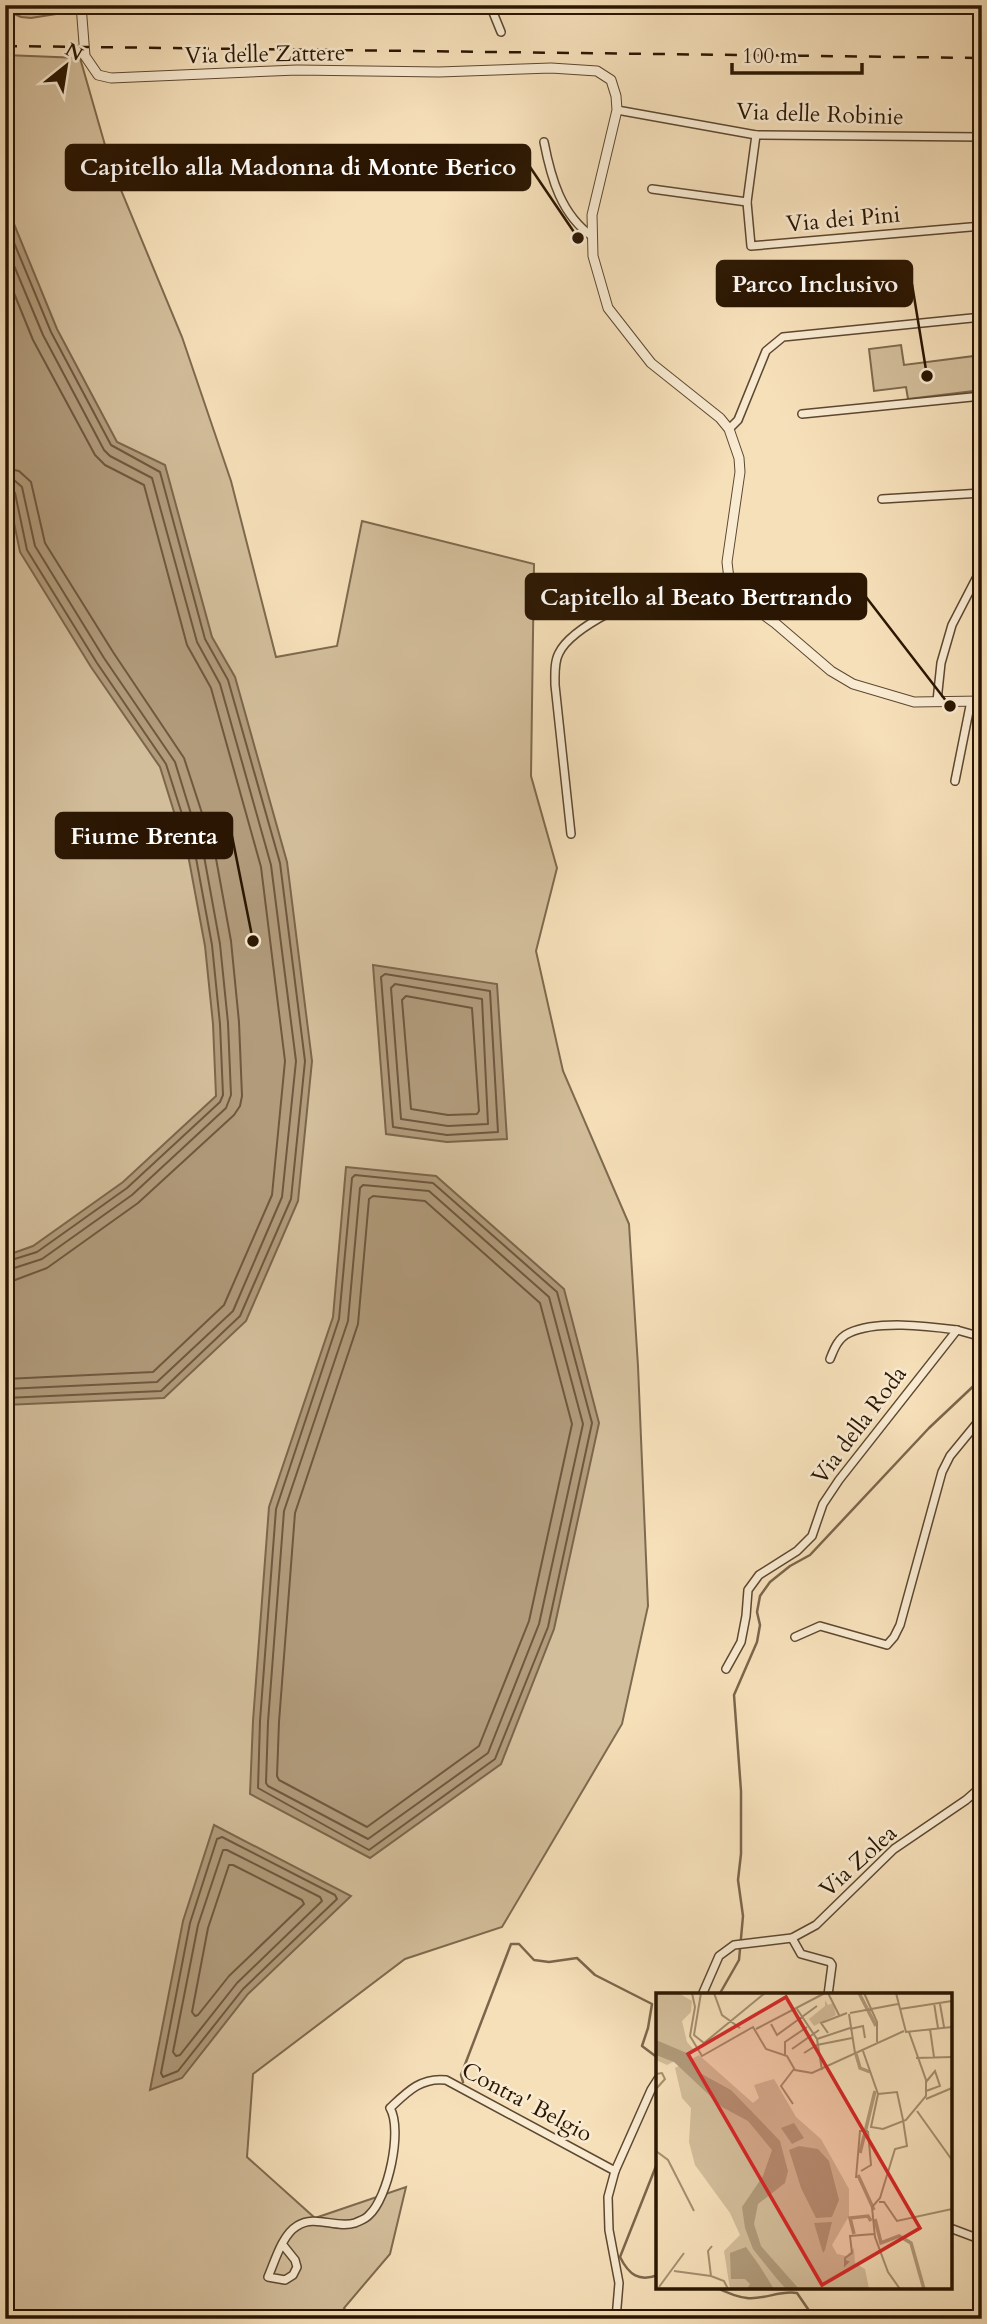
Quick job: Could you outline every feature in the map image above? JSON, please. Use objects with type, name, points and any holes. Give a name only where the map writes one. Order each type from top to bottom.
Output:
[{"type":"street","name":"Via delle Zattere","points":[[81,5],[85,56],[98,75],[111,78],[297,70],[376,73],[582,69],[597,71],[611,80],[615,88],[617,110]]},
{"type":"street","points":[[490,5],[501,32]]},
{"type":"street","points":[[617,110],[592,215],[596,271],[608,308],[651,363],[720,418],[729,429],[736,445],[740,472],[727,562],[729,579],[746,602],[831,671],[853,684],[914,702],[982,701]]},
{"type":"street","name":"Via delle Robinie","points":[[617,110],[756,135],[982,137]]},
{"type":"street","name":"Via dei Pini","points":[[756,135],[747,202],[751,246],[982,226]]},
{"type":"street","points":[[544,142],[559,195],[578,226],[593,237]]},
{"type":"street","points":[[652,189],[747,202]]},
{"type":"street","points":[[729,429],[738,420],[766,351],[783,337],[982,317]]},
{"type":"street","points":[[802,414],[982,396]]},
{"type":"street","points":[[882,499],[982,493]]},
{"type":"street","points":[[937,701],[942,663],[952,625],[982,567]]},
{"type":"street","points":[[571,834],[555,685],[559,652],[566,642],[582,629],[643,596],[671,587],[729,579]]},
{"type":"street","points":[[955,781],[971,701]]},
{"type":"street","points":[[830,1359],[836,1344],[848,1333],[900,1324],[982,1337]]},
{"type":"street","name":"Via della Roda","points":[[726,1669],[741,1642],[748,1590],[759,1575],[797,1551],[812,1536],[822,1504],[957,1331]]},
{"type":"street","points":[[795,1637],[820,1626],[887,1645],[894,1637],[900,1625],[942,1472],[950,1456],[982,1417]]},
{"type":"street","name":"Via Zolea","points":[[703,1993],[719,1956],[734,1945],[792,1938],[816,1925],[894,1849],[982,1786]]},
{"type":"street","points":[[792,1938],[801,1954],[830,1962],[832,1965],[828,1993]]},
{"type":"street","name":"Contra' Belgio","points":[[283,2245],[297,2267],[293,2275],[285,2280],[268,2277],[288,2234],[297,2226],[317,2221],[341,2225],[368,2217],[376,2207],[394,2150],[394,2116],[390,2108],[403,2095],[431,2078],[446,2080],[615,2171]]},
{"type":"street","points":[[616,2319],[619,2283],[609,2230],[608,2197],[615,2171],[656,2082]]},
{"type":"street","points":[[952,2229],[982,2240]]},
{"type":"shaded area","points":[[5,5],[65,5],[62,13],[31,18],[5,10]]},
{"type":"shaded area","points":[[5,55],[80,58],[111,166],[182,337],[231,481],[276,657],[337,646],[362,521],[534,564],[531,776],[557,868],[536,951],[563,1071],[629,1224],[648,1606],[622,1724],[502,1927],[405,1959],[253,2074],[247,2157],[315,2218],[406,2187],[390,2254],[344,2308],[351,2319],[5,2319]]},
{"type":"shaded area","points":[[901,345],[904,365],[982,355],[982,390],[908,399],[906,387],[874,391],[869,349]]},
{"type":"water","points":[[5,202],[57,329],[117,442],[165,465],[212,637],[235,677],[287,862],[312,1061],[298,1201],[246,1321],[164,1398],[5,1405],[5,1256],[33,1246],[123,1182],[216,1096],[213,1024],[205,946],[189,860],[160,767],[91,667],[20,552],[5,479]]},
{"type":"water","points":[[373,965],[497,984],[507,1139],[447,1142],[386,1134]]},
{"type":"water","points":[[346,1167],[436,1176],[564,1289],[599,1423],[554,1629],[501,1764],[370,1858],[250,1794],[269,1507],[333,1317]]},
{"type":"water","points":[[214,1825],[351,1896],[248,1994],[182,2078],[150,2090],[183,1921]]},
{"type":"waterway","points":[[720,1993],[739,1960],[743,1916],[738,1880],[741,1854],[741,1791],[734,1695],[757,1642],[760,1596],[770,1582],[810,1555],[929,1428],[982,1378]]},
{"type":"waterway","points":[[463,2082],[461,2075],[511,1944],[519,1944],[534,1960],[549,1962],[577,1958],[595,1975],[652,2004],[642,2046],[656,2056]]},
{"type":"waterway","points":[[656,2166],[620,2257],[635,2275],[645,2278],[656,2276]]},
{"type":"waterway","points":[[720,2289],[747,2298],[797,2293],[810,2312],[811,2319]]},
{"type":"railway","points":[[5,46],[982,58]]},
{"type":"place","name":"Capitello alla Madonna di Monte Berico","points":[[578,238]]},
{"type":"place","name":"Parco Inclusivo","points":[[927,376]]},
{"type":"place","name":"Capitello al Beato Bertrando","points":[[950,706]]},
{"type":"place","name":"Fiume Brenta","points":[[253,941]]}]
